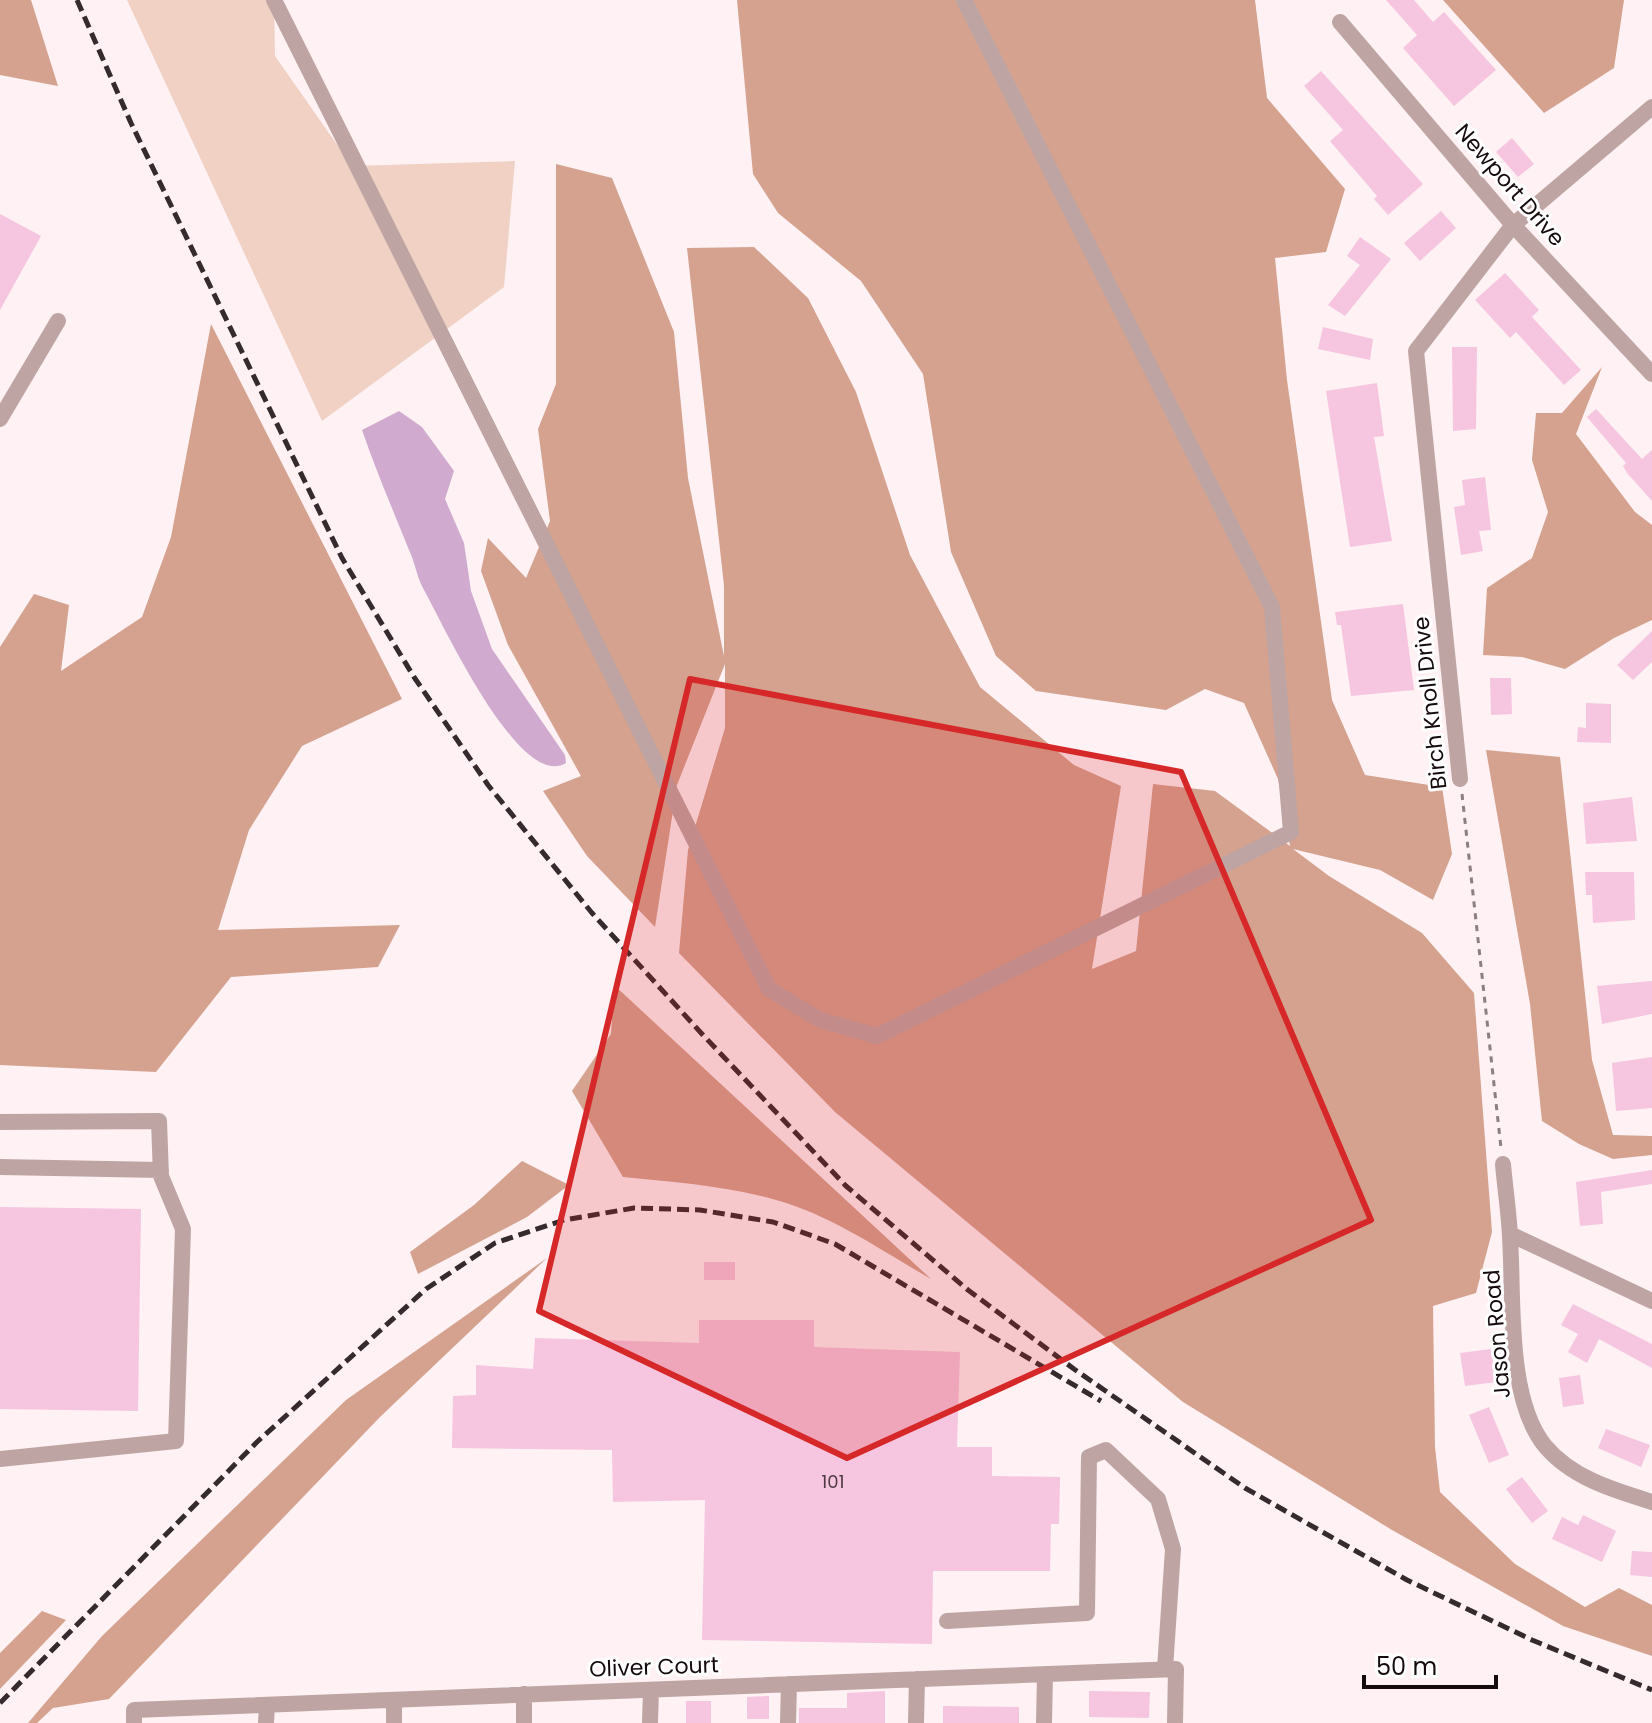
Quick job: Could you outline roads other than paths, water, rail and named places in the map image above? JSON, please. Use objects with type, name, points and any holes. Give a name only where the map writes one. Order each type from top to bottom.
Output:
[{"type":"street","points":[[274,0],[769,989],[820,1020],[877,1036],[1291,832],[1272,607],[964,0]]},
{"type":"street","name":"Newport Drive","points":[[1340,22],[1513,225],[1652,374]]},
{"type":"street","name":"Birch Knoll Drive","points":[[1460,779],[1416,351],[1513,225],[1652,107]]},
{"type":"street","points":[[0,419],[58,321]]},
{"type":"street","points":[[0,1122],[159,1121],[161,1170],[183,1229],[176,1441],[0,1459]]},
{"type":"street","points":[[1503,1164],[1510,1234],[1652,1301]]},
{"type":"street","points":[[0,1167],[161,1170]]},
{"type":"street","name":"Jason Road","points":[[1510,1234],[1517,1362],[1526,1409],[1544,1444],[1567,1466],[1598,1484],[1652,1502]]},
{"type":"street","points":[[947,1621],[1087,1613],[1089,1457],[1106,1450],[1158,1499],[1173,1549],[1170,1669],[1175,1723]]},
{"type":"street","name":"Oliver Court","points":[[134,1716],[267,1705],[1170,1669]]},
{"type":"street","points":[[1044,1723],[1045,1674]]},
{"type":"street","points":[[916,1723],[917,1679]]},
{"type":"street","points":[[788,1723],[789,1684]]},
{"type":"street","points":[[650,1723],[651,1690]]},
{"type":"street","points":[[524,1694],[524,1723]]},
{"type":"street","points":[[394,1700],[394,1723]]},
{"type":"street","points":[[266,1723],[267,1705]]},
{"type":"railway","points":[[77,0],[131,123],[342,558],[414,677],[488,785],[592,913],[702,1034],[846,1186],[968,1290],[1074,1369],[1245,1488],[1407,1580],[1532,1640],[1652,1690]]},
{"type":"railway","points":[[0,1703],[257,1442],[426,1289],[495,1243],[564,1220],[634,1208],[700,1210],[773,1222],[835,1244],[1101,1401]]}]
